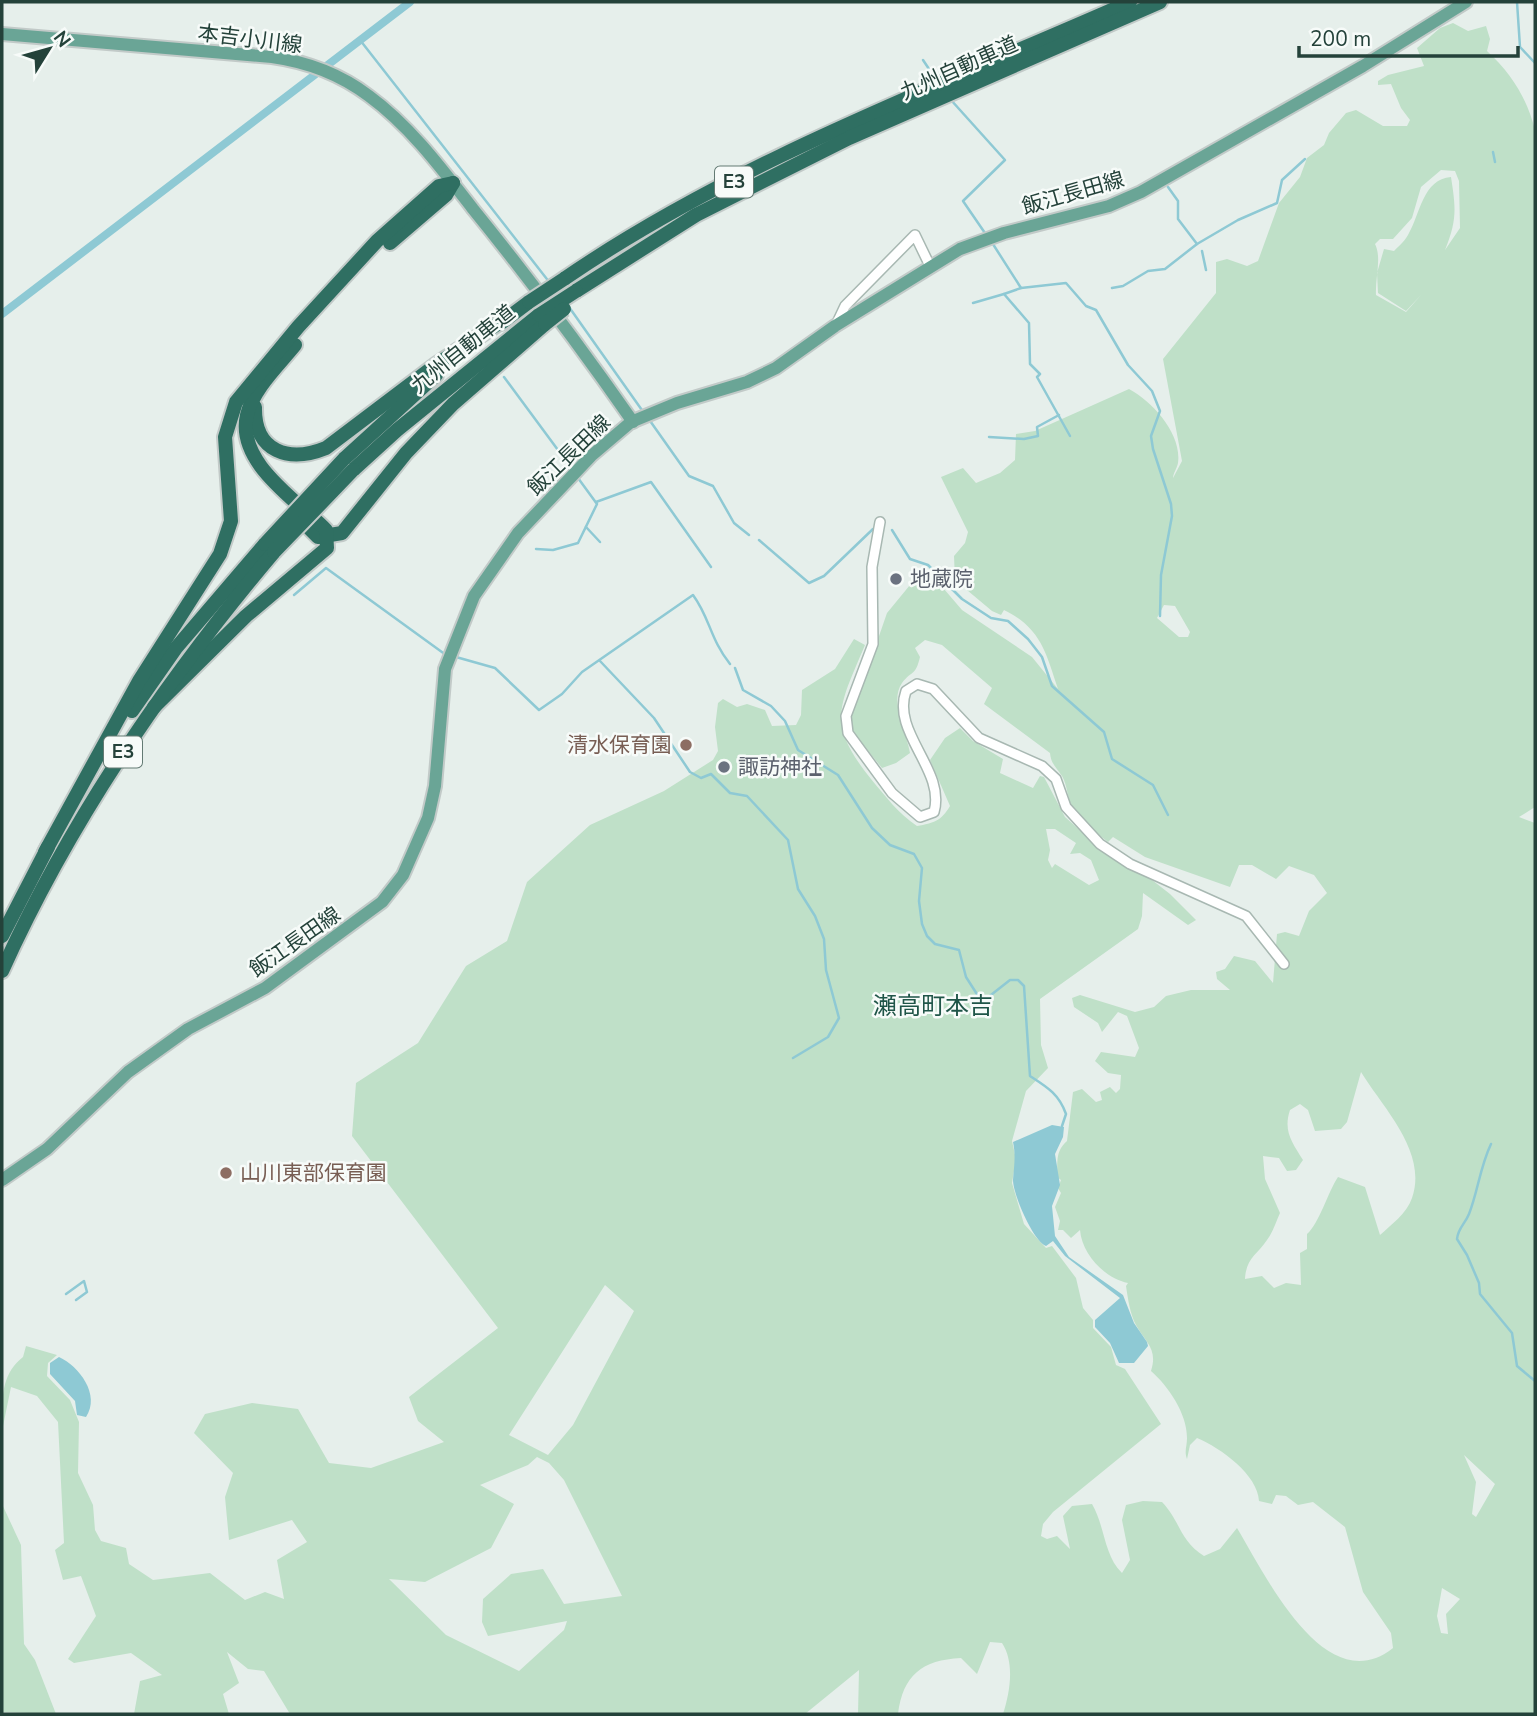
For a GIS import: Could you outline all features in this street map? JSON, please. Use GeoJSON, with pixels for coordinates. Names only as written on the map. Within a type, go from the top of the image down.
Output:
{"type":"FeatureCollection","features":[{"type":"Feature","properties":{"kind":"highway","name":"九州自動車道"},"geometry":{"type":"LineString","coordinates":[[952,88],[1130,2]]}},
{"type":"Feature","properties":{"kind":"highway","name":"九州自動車道"},"geometry":{"type":"LineString","coordinates":[[2,936],[45,852],[98,763],[176,648],[430,380],[508,317],[564,279],[690,204],[844,127],[912,104],[1160,2]]}},
{"type":"Feature","properties":{"kind":"highway","name":"九州自動車道"},"geometry":{"type":"LineString","coordinates":[[349,465],[644,247],[696,215],[912,104]]}},
{"type":"Feature","properties":{"kind":"highway"},"geometry":{"type":"LineString","coordinates":[[154,707],[246,616],[327,548],[326,530],[267,473],[252,453],[246,436],[247,414],[262,385],[341,290],[381,250],[446,195],[453,183]]}},
{"type":"Feature","properties":{"kind":"highway"},"geometry":{"type":"LineString","coordinates":[[45,852],[133,691],[220,554],[231,521],[225,437],[236,402],[336,284],[377,241],[439,186],[453,183]]}},
{"type":"Feature","properties":{"kind":"highway"},"geometry":{"type":"LineString","coordinates":[[262,385],[255,407],[255,423],[265,440],[279,453],[293,457],[309,455],[326,448],[436,364],[508,317]]}},
{"type":"Feature","properties":{"kind":"highway"},"geometry":{"type":"LineString","coordinates":[[246,388],[240,403],[238,423],[242,451],[260,478],[318,537],[326,537],[342,533],[406,453],[453,404],[542,320]]}},
{"type":"Feature","properties":{"kind":"highway","name":"九州自動車道"},"geometry":{"type":"LineString","coordinates":[[2,971],[57,859],[186,659],[270,548]]}},
{"type":"Feature","properties":{"kind":"main road","name":"飯江長田線"},"geometry":{"type":"LineString","coordinates":[[2,1180],[47,1149],[97,1098],[136,1067],[218,1010],[265,988],[382,902],[403,875],[428,818],[435,786],[445,668],[474,596],[519,533],[572,474],[633,422],[677,403],[747,382],[776,368],[835,326],[960,249],[1004,233],[1109,206],[1141,192],[1363,66],[1466,2]]}},
{"type":"Feature","properties":{"kind":"main road","name":"本吉小川線"},"geometry":{"type":"LineString","coordinates":[[2,34],[272,57],[310,65],[336,75],[371,97],[398,120],[453,183],[633,422]]}},
{"type":"Feature","properties":{"kind":"street"},"geometry":{"type":"LineString","coordinates":[[835,326],[845,306],[915,235],[930,266]]}},
{"type":"Feature","properties":{"kind":"street"},"geometry":{"type":"LineString","coordinates":[[880,522],[872,567],[873,643],[846,716],[848,733],[863,758],[892,793],[920,817],[934,812],[936,790],[904,713],[906,691],[916,684],[922,685],[940,695],[979,738],[1042,766],[1056,779],[1066,807],[1080,826],[1100,844],[1130,864],[1239,912],[1284,964]]}},
{"type":"Feature","properties":{"kind":"green space"},"geometry":{"type":"Polygon","coordinates":[[[1453,23],[1468,31],[1486,26],[1490,39],[1487,51],[1504,68],[1517,87],[1528,107],[1535,130],[1535,807],[1519,817],[1535,823],[1535,1714],[1003,1714],[1009,1687],[1009,1659],[1002,1643],[990,1642],[977,1674],[961,1658],[935,1662],[917,1672],[904,1689],[898,1714],[858,1714],[859,1670],[805,1714],[290,1714],[264,1671],[248,1669],[227,1652],[239,1683],[223,1694],[229,1714],[134,1714],[140,1681],[162,1675],[131,1653],[74,1663],[68,1659],[96,1616],[81,1576],[63,1580],[55,1550],[64,1543],[58,1422],[37,1396],[11,1387],[2,1431],[6,1380],[15,1364],[23,1357],[26,1346],[57,1355],[48,1363],[47,1376],[70,1400],[79,1422],[78,1473],[93,1505],[95,1530],[101,1541],[126,1548],[129,1564],[153,1580],[210,1573],[245,1600],[265,1592],[284,1599],[277,1560],[307,1542],[292,1520],[229,1540],[225,1497],[233,1473],[194,1433],[205,1414],[252,1403],[298,1409],[329,1463],[371,1468],[444,1442],[418,1421],[409,1397],[498,1328],[352,1136],[356,1083],[418,1043],[466,966],[507,941],[527,882],[590,825],[664,791],[713,760],[718,751],[715,727],[718,703],[723,699],[737,707],[747,704],[765,710],[772,726],[796,725],[801,715],[802,690],[835,669],[854,639],[865,645],[844,700],[842,728],[857,760],[887,798],[910,821],[917,826],[933,822],[950,806],[930,760],[945,738],[960,728],[973,741],[1003,759],[1000,773],[1033,788],[1040,776],[1044,777],[1065,817],[1108,855],[1143,873],[1170,894],[1196,920],[1188,925],[1143,893],[1142,916],[1138,929],[1040,999],[1041,1045],[1048,1068],[1026,1091],[1012,1141],[1016,1159],[1012,1183],[1024,1224],[1046,1248],[1052,1246],[1076,1278],[1083,1308],[1093,1320],[1093,1328],[1111,1347],[1116,1365],[1125,1369],[1161,1424],[1053,1512],[1043,1524],[1041,1536],[1047,1539],[1057,1536],[1070,1549],[1063,1516],[1072,1506],[1092,1504],[1108,1549],[1122,1573],[1130,1560],[1122,1520],[1126,1505],[1143,1501],[1162,1502],[1190,1544],[1204,1556],[1220,1549],[1237,1528],[1281,1600],[1321,1646],[1344,1658],[1368,1660],[1393,1648],[1391,1633],[1363,1592],[1345,1527],[1313,1502],[1298,1505],[1286,1496],[1276,1495],[1272,1504],[1259,1501],[1257,1491],[1245,1472],[1227,1455],[1197,1438],[1190,1445],[1187,1459],[1184,1419],[1170,1392],[1151,1371],[1152,1352],[1132,1316],[1126,1286],[1128,1283],[1111,1276],[1096,1264],[1085,1248],[1080,1230],[1071,1238],[1063,1230],[1058,1230],[1060,1221],[1055,1207],[1061,1193],[1058,1188],[1061,1180],[1057,1177],[1058,1157],[1067,1141],[1073,1092],[1082,1089],[1096,1102],[1102,1100],[1100,1092],[1110,1087],[1116,1093],[1120,1089],[1121,1075],[1108,1073],[1095,1061],[1101,1052],[1135,1057],[1139,1048],[1127,1016],[1118,1012],[1102,1032],[1098,1023],[1074,1007],[1072,998],[1080,995],[1135,1012],[1154,1007],[1166,996],[1191,990],[1230,990],[1217,979],[1216,972],[1225,969],[1234,956],[1255,961],[1273,983],[1277,934],[1285,932],[1299,936],[1309,911],[1327,893],[1314,875],[1289,866],[1276,879],[1252,865],[1239,865],[1230,887],[1145,857],[1113,837],[1108,842],[1086,825],[1073,808],[1064,779],[1050,753],[984,704],[992,688],[942,645],[925,640],[915,648],[920,657],[917,668],[898,690],[898,708],[910,753],[896,763],[882,768],[851,730],[852,714],[887,613],[910,585],[927,574],[932,575],[962,610],[1032,657],[1058,689],[1050,664],[1034,633],[1004,610],[1001,615],[992,611],[955,580],[954,556],[965,543],[968,532],[941,477],[963,468],[976,483],[1000,473],[1015,460],[1016,434],[1035,431],[1129,389],[1156,410],[1171,430],[1178,452],[1173,478],[1182,461],[1163,359],[1216,293],[1216,262],[1227,259],[1247,266],[1258,261],[1279,203],[1300,177],[1307,158],[1324,145],[1329,133],[1346,113],[1356,110],[1383,126],[1407,126],[1410,120],[1401,108],[1391,84],[1378,85],[1378,81],[1388,75],[1424,66],[1417,48],[1440,28],[1453,23]],[[1441,170],[1421,187],[1412,218],[1393,239],[1380,239],[1375,244],[1378,255],[1377,271],[1384,249],[1394,251],[1406,238],[1428,191],[1442,179],[1451,177],[1454,214],[1445,250],[1460,228],[1459,181],[1455,171],[1441,170]],[[1377,275],[1376,295],[1406,312],[1421,295],[1406,311],[1378,293],[1377,275]],[[1164,605],[1157,618],[1179,637],[1188,637],[1190,632],[1175,606],[1164,605]],[[1046,829],[1050,850],[1048,860],[1052,868],[1055,864],[1089,885],[1099,880],[1091,860],[1080,853],[1070,854],[1076,843],[1055,829],[1046,829]],[[1361,1072],[1347,1122],[1341,1129],[1315,1131],[1308,1110],[1300,1104],[1290,1110],[1288,1130],[1303,1160],[1296,1170],[1287,1171],[1279,1158],[1263,1156],[1265,1179],[1280,1213],[1269,1237],[1250,1261],[1245,1279],[1262,1276],[1274,1288],[1286,1283],[1301,1285],[1300,1253],[1307,1249],[1307,1234],[1316,1223],[1338,1177],[1365,1187],[1380,1235],[1406,1209],[1412,1198],[1415,1181],[1409,1147],[1361,1072]],[[605,1285],[509,1435],[548,1455],[573,1425],[634,1311],[605,1285]],[[1464,1455],[1476,1482],[1472,1514],[1476,1517],[1495,1484],[1464,1455]],[[537,1457],[528,1465],[480,1485],[514,1504],[491,1548],[425,1582],[389,1579],[446,1635],[519,1671],[564,1630],[567,1621],[488,1636],[482,1622],[483,1599],[511,1574],[543,1569],[564,1604],[622,1596],[564,1480],[549,1463],[537,1457]],[[1442,1588],[1437,1616],[1441,1633],[1448,1634],[1446,1614],[1460,1599],[1442,1588]]]}},
{"type":"Feature","properties":{"kind":"green space"},"geometry":{"type":"Polygon","coordinates":[[[2,1504],[21,1545],[24,1644],[35,1660],[56,1714],[2,1712],[2,1504]]]}},
{"type":"Feature","properties":{"kind":"water"},"geometry":{"type":"Polygon","coordinates":[[[1052,1125],[1064,1127],[1063,1137],[1055,1154],[1060,1185],[1052,1206],[1055,1236],[1069,1257],[1123,1295],[1134,1323],[1148,1346],[1134,1363],[1119,1363],[1110,1343],[1095,1327],[1095,1320],[1120,1298],[1065,1256],[1053,1241],[1046,1246],[1041,1242],[1030,1227],[1016,1196],[1013,1180],[1013,1142],[1052,1125]]]}},
{"type":"Feature","properties":{"kind":"water"},"geometry":{"type":"Polygon","coordinates":[[[59,1357],[74,1367],[86,1382],[91,1400],[86,1417],[77,1415],[75,1401],[50,1374],[50,1363],[59,1357]]]}},
{"type":"Feature","properties":{"kind":"waterway"},"geometry":{"type":"LineString","coordinates":[[2,314],[410,2]]}},
{"type":"Feature","properties":{"kind":"waterway"},"geometry":{"type":"LineString","coordinates":[[1517,2],[1520,47],[1535,63]]}},
{"type":"Feature","properties":{"kind":"waterway"},"geometry":{"type":"LineString","coordinates":[[360,40],[550,283]]}},
{"type":"Feature","properties":{"kind":"waterway"},"geometry":{"type":"LineString","coordinates":[[923,60],[937,81]]}},
{"type":"Feature","properties":{"kind":"waterway"},"geometry":{"type":"LineString","coordinates":[[951,100],[1005,160],[963,201],[987,236]]}},
{"type":"Feature","properties":{"kind":"waterway"},"geometry":{"type":"LineString","coordinates":[[1493,152],[1495,162]]}},
{"type":"Feature","properties":{"kind":"waterway"},"geometry":{"type":"LineString","coordinates":[[1168,187],[1178,201],[1178,219],[1197,244],[1238,220],[1277,203],[1282,180],[1305,159]]}},
{"type":"Feature","properties":{"kind":"waterway"},"geometry":{"type":"LineString","coordinates":[[991,241],[1021,288],[1066,283],[1086,306],[1096,310],[1128,365],[1152,391],[1160,411],[1151,436],[1153,449],[1171,504],[1172,516],[1161,575],[1160,616]]}},
{"type":"Feature","properties":{"kind":"waterway"},"geometry":{"type":"LineString","coordinates":[[1112,288],[1123,286],[1148,271],[1165,269],[1197,244]]}},
{"type":"Feature","properties":{"kind":"waterway"},"geometry":{"type":"LineString","coordinates":[[1202,251],[1206,270]]}},
{"type":"Feature","properties":{"kind":"waterway"},"geometry":{"type":"LineString","coordinates":[[1021,288],[1004,294],[1029,323],[1030,364],[1040,374],[1037,377],[1070,436]]}},
{"type":"Feature","properties":{"kind":"waterway"},"geometry":{"type":"LineString","coordinates":[[973,303],[1004,294]]}},
{"type":"Feature","properties":{"kind":"waterway"},"geometry":{"type":"LineString","coordinates":[[569,307],[644,413]]}},
{"type":"Feature","properties":{"kind":"waterway"},"geometry":{"type":"LineString","coordinates":[[504,377],[572,469]]}},
{"type":"Feature","properties":{"kind":"waterway"},"geometry":{"type":"LineString","coordinates":[[989,437],[1024,439],[1038,436],[1037,427],[1059,415]]}},
{"type":"Feature","properties":{"kind":"waterway"},"geometry":{"type":"LineString","coordinates":[[648,418],[689,476],[713,486],[734,523],[749,535]]}},
{"type":"Feature","properties":{"kind":"waterway"},"geometry":{"type":"LineString","coordinates":[[536,549],[553,550],[578,543],[597,504],[578,478]]}},
{"type":"Feature","properties":{"kind":"waterway"},"geometry":{"type":"LineString","coordinates":[[596,502],[651,482],[711,567]]}},
{"type":"Feature","properties":{"kind":"waterway"},"geometry":{"type":"LineString","coordinates":[[586,527],[600,542]]}},
{"type":"Feature","properties":{"kind":"waterway"},"geometry":{"type":"LineString","coordinates":[[759,540],[809,583],[824,576],[873,529]]}},
{"type":"Feature","properties":{"kind":"waterway"},"geometry":{"type":"LineString","coordinates":[[892,530],[910,559],[928,565],[962,599],[991,618],[1008,621],[1028,639],[1042,657],[1052,686],[1104,732],[1112,759],[1153,785],[1168,815]]}},
{"type":"Feature","properties":{"kind":"waterway"},"geometry":{"type":"LineString","coordinates":[[294,595],[326,568],[446,655]]}},
{"type":"Feature","properties":{"kind":"waterway"},"geometry":{"type":"LineString","coordinates":[[456,657],[495,668],[539,710],[562,694],[582,672],[693,595],[730,664]]}},
{"type":"Feature","properties":{"kind":"waterway"},"geometry":{"type":"LineString","coordinates":[[600,661],[654,718],[690,772],[701,778],[711,774],[730,793],[747,796],[788,840],[798,889],[815,916],[824,939],[826,970],[839,1018],[828,1037],[793,1058]]}},
{"type":"Feature","properties":{"kind":"waterway"},"geometry":{"type":"LineString","coordinates":[[735,668],[743,690],[771,706],[785,721],[798,750],[838,775],[872,828],[890,845],[914,854],[922,868],[919,901],[922,924],[927,936],[935,944],[959,950],[966,977],[982,1002],[1010,980],[1018,980],[1024,986],[1030,1076],[1060,1101],[1066,1114],[1062,1126]]}},
{"type":"Feature","properties":{"kind":"waterway"},"geometry":{"type":"LineString","coordinates":[[1491,1144],[1469,1214],[1457,1239],[1479,1283],[1480,1294],[1512,1333],[1517,1366],[1535,1381]]}},
{"type":"Feature","properties":{"kind":"waterway"},"geometry":{"type":"LineString","coordinates":[[66,1294],[84,1281],[87,1292],[76,1300]]}},
{"type":"Feature","properties":{"kind":"place","name":"地蔵院"},"geometry":{"type":"Point","coordinates":[896,579]}},
{"type":"Feature","properties":{"kind":"place","name":"清水保育園"},"geometry":{"type":"Point","coordinates":[686,745]}},
{"type":"Feature","properties":{"kind":"place","name":"諏訪神社"},"geometry":{"type":"Point","coordinates":[724,767]}},
{"type":"Feature","properties":{"kind":"place","name":"山川東部保育園"},"geometry":{"type":"Point","coordinates":[226,1173]}},
{"type":"Feature","properties":{"kind":"district","name":"瀬高町本吉"},"geometry":{"type":"Point","coordinates":[933,1006]}}]}
